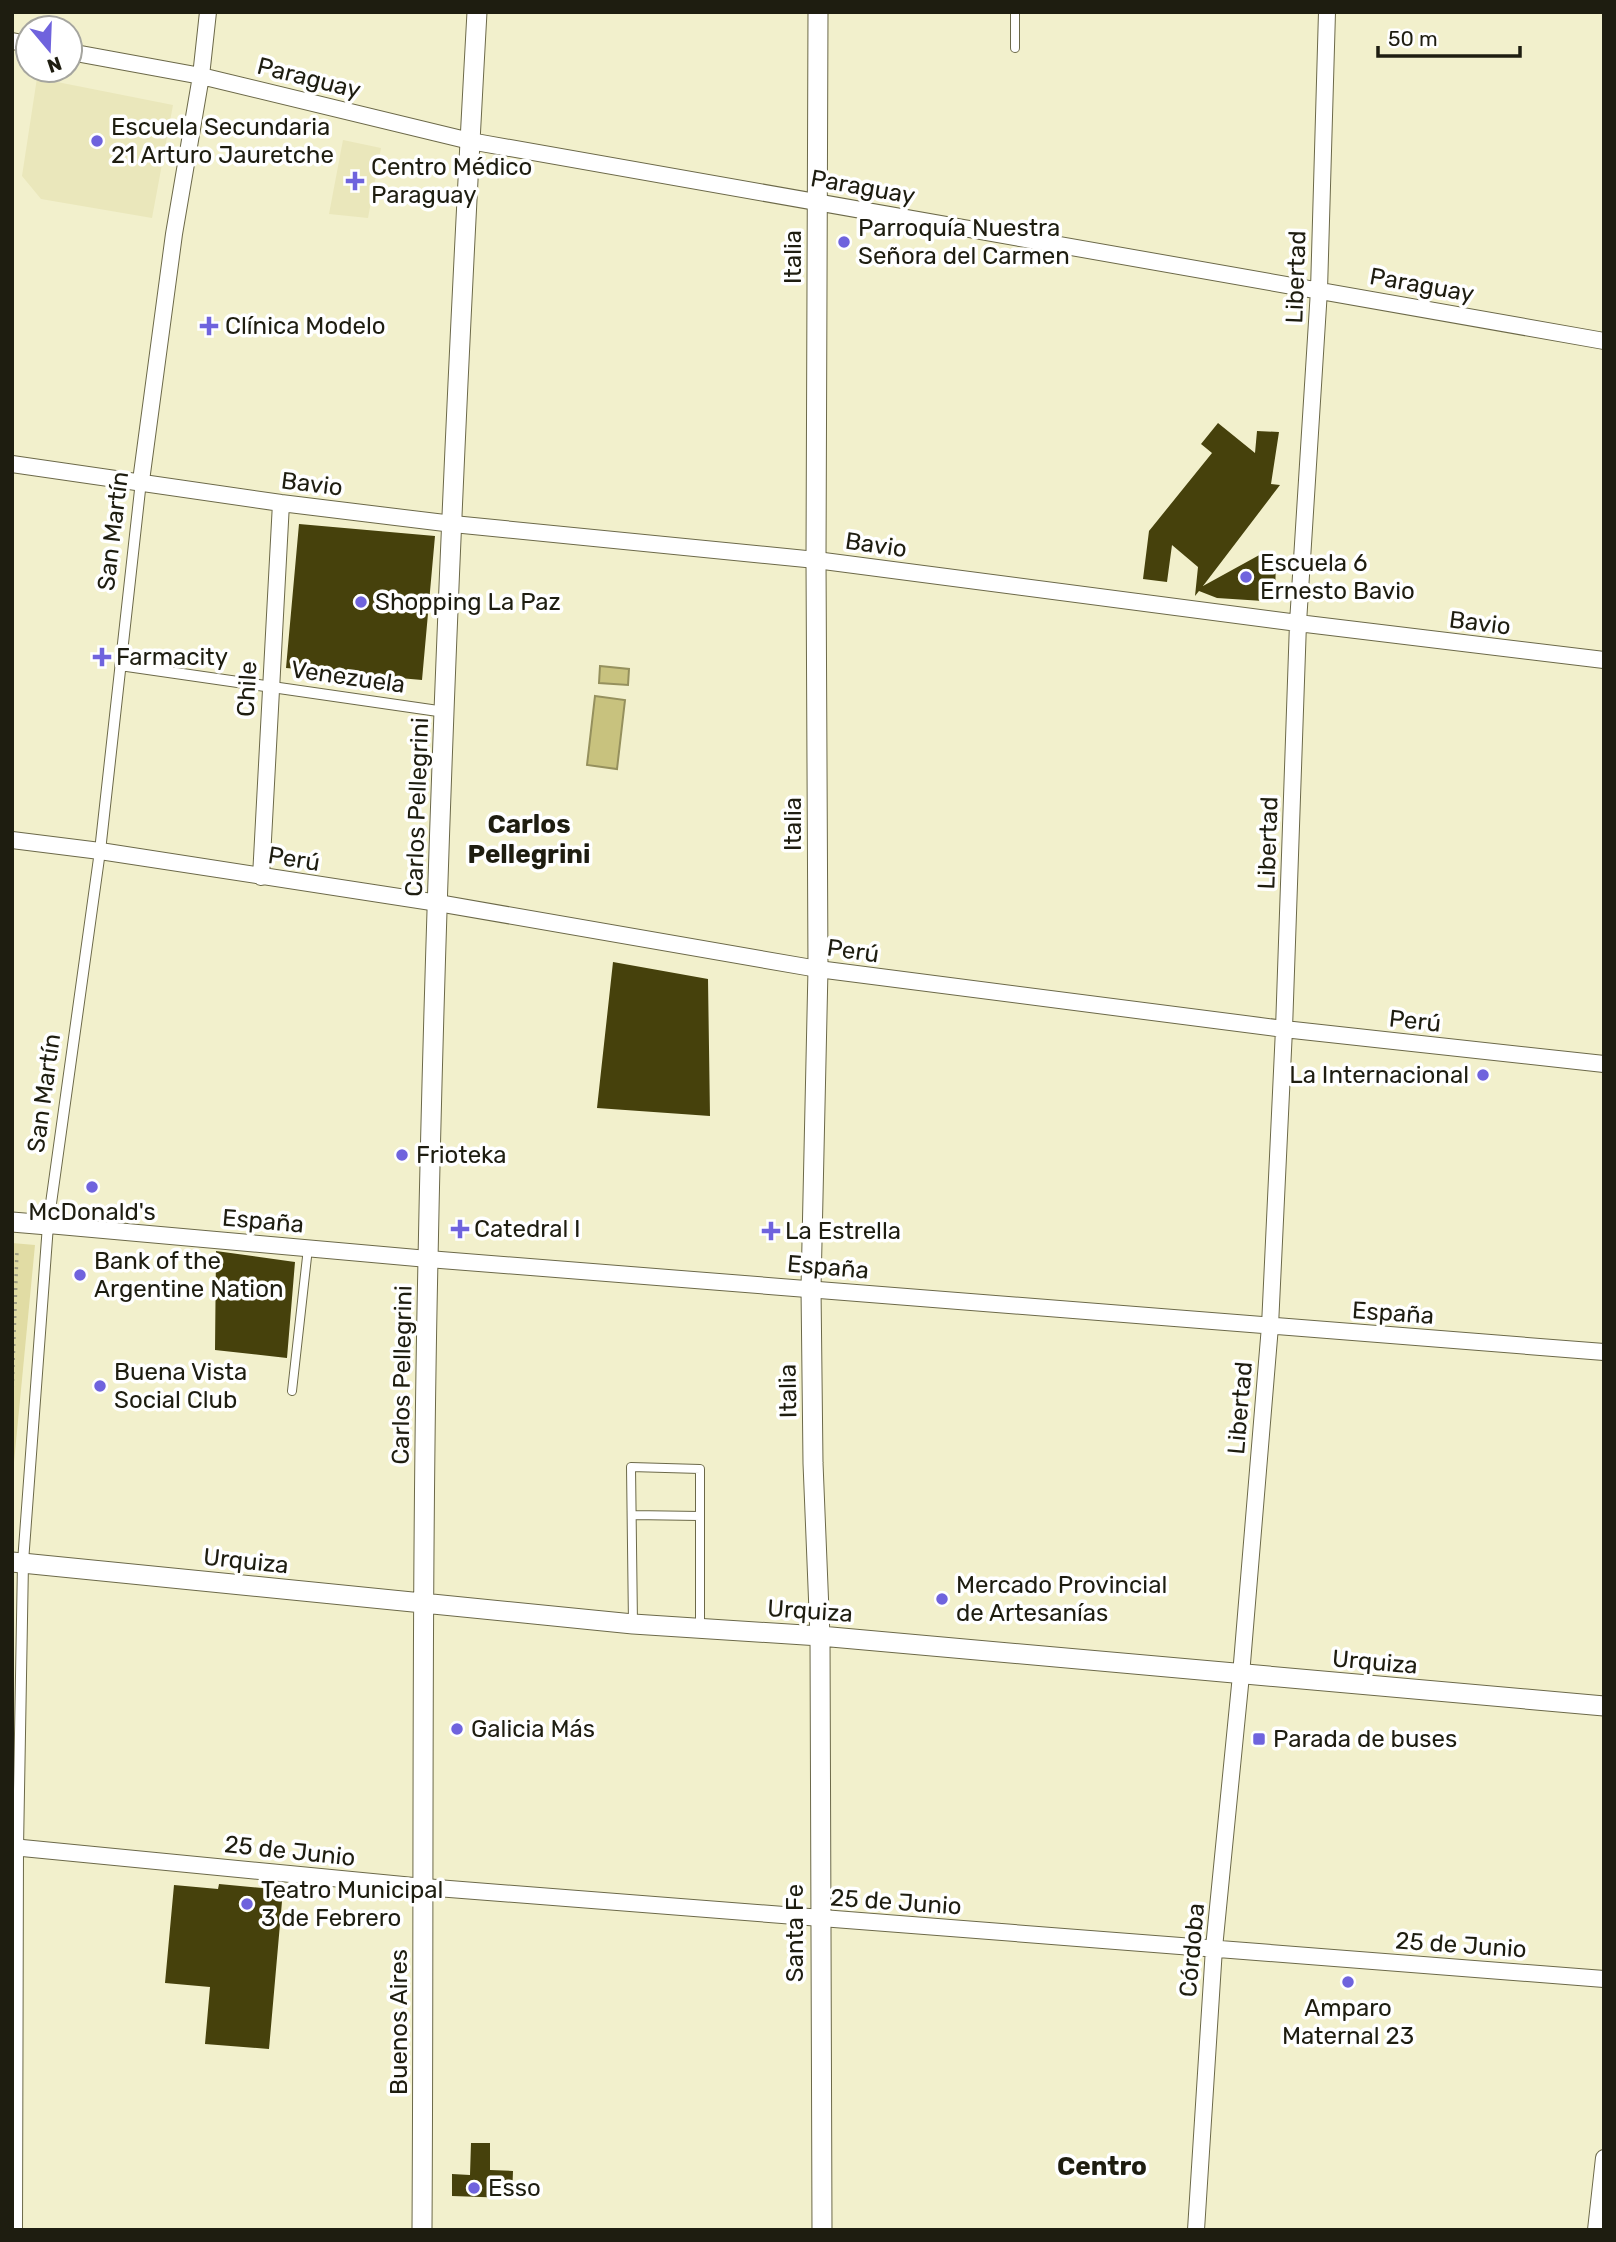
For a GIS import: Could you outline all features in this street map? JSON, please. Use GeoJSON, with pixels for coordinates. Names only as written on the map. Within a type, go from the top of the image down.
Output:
{"type":"FeatureCollection","features":[{"type":"Feature","properties":{"kind":"street","name":"San Martín"},"geometry":{"type":"LineString","coordinates":[[17,2230],[15,1848],[18,1562],[48,1224],[100,851],[141,481],[174,234],[201,76],[208,12]]}},
{"type":"Feature","properties":{"kind":"street","name":"Carlos Pellegrini"},"geometry":{"type":"LineString","coordinates":[[423,1604],[428,1259],[438,903],[477,12]]}},
{"type":"Feature","properties":{"kind":"street","name":"Italia"},"geometry":{"type":"LineString","coordinates":[[818,12],[818,970],[811,1288],[813,1463],[820,1636]]}},
{"type":"Feature","properties":{"kind":"street","name":"Libertad"},"geometry":{"type":"LineString","coordinates":[[1241,1675],[1270,1326],[1284,1029],[1298,624],[1319,290],[1327,12]]}},
{"type":"Feature","properties":{"kind":"street","name":"Paraguay"},"geometry":{"type":"LineString","coordinates":[[84,55],[201,76],[470,141],[1604,341]]}},
{"type":"Feature","properties":{"kind":"street","name":"Bavio"},"geometry":{"type":"LineString","coordinates":[[12,464],[281,503],[453,524],[816,560],[1298,624],[1604,660]]}},
{"type":"Feature","properties":{"kind":"street","name":"Chile"},"geometry":{"type":"LineString","coordinates":[[261,877],[281,503]]}},
{"type":"Feature","properties":{"kind":"street","name":"Venezuela"},"geometry":{"type":"LineString","coordinates":[[120,665],[445,712]]}},
{"type":"Feature","properties":{"kind":"street","name":"Perú"},"geometry":{"type":"LineString","coordinates":[[12,840],[438,903],[818,970],[1284,1029],[1604,1064]]}},
{"type":"Feature","properties":{"kind":"street"},"geometry":{"type":"LineString","coordinates":[[12,1222],[48,1224]]}},
{"type":"Feature","properties":{"kind":"street","name":"España"},"geometry":{"type":"LineString","coordinates":[[48,1224],[428,1259],[1604,1352]]}},
{"type":"Feature","properties":{"kind":"street","name":"Urquiza"},"geometry":{"type":"LineString","coordinates":[[18,1562],[633,1624],[820,1636],[1604,1706]]}},
{"type":"Feature","properties":{"kind":"street","name":"Buenos Aires"},"geometry":{"type":"LineString","coordinates":[[422,2230],[425,1887],[423,1604]]}},
{"type":"Feature","properties":{"kind":"street","name":"Santa Fe"},"geometry":{"type":"LineString","coordinates":[[820,1636],[822,2230]]}},
{"type":"Feature","properties":{"kind":"street","name":"Córdoba"},"geometry":{"type":"LineString","coordinates":[[1196,2230],[1214,1948],[1241,1675]]}},
{"type":"Feature","properties":{"kind":"street","name":"25 de Junio"},"geometry":{"type":"LineString","coordinates":[[15,1848],[425,1887],[819,1920],[1604,1979]]}},
{"type":"Feature","properties":{"kind":"street"},"geometry":{"type":"LineString","coordinates":[[1596,2230],[1604,2158]]}},
{"type":"Feature","properties":{"kind":"lane"},"geometry":{"type":"LineString","coordinates":[[1015,12],[1015,48]]}},
{"type":"Feature","properties":{"kind":"lane"},"geometry":{"type":"LineString","coordinates":[[292,1391],[308,1248]]}},
{"type":"Feature","properties":{"kind":"lane"},"geometry":{"type":"LineString","coordinates":[[633,1624],[631,1467],[700,1469],[700,1629]]}},
{"type":"Feature","properties":{"kind":"lane"},"geometry":{"type":"LineString","coordinates":[[632,1515],[700,1516]]}},
{"type":"Feature","properties":{"kind":"path"},"geometry":{"type":"LineString","coordinates":[[12,1255],[15,1250]]}},
{"type":"Feature","properties":{"kind":"path"},"geometry":{"type":"LineString","coordinates":[[12,1395],[15,1250]]}},
{"type":"Feature","properties":{"kind":"shaded area","name":"Escuela Secundaria 21 Arturo Jauretche"},"geometry":{"type":"Polygon","coordinates":[[[36,84],[67,84],[173,105],[152,218],[41,199],[22,176],[36,84]]]}},
{"type":"Feature","properties":{"kind":"shaded area","name":"Centro Médico Paraguay"},"geometry":{"type":"Polygon","coordinates":[[[343,140],[381,148],[368,218],[329,214],[343,140]]]}},
{"type":"Feature","properties":{"kind":"shaded area"},"geometry":{"type":"Polygon","coordinates":[[[600,666],[629,669],[628,685],[599,683],[600,666]]]}},
{"type":"Feature","properties":{"kind":"shaded area"},"geometry":{"type":"Polygon","coordinates":[[[595,696],[625,700],[617,769],[587,765],[595,696]]]}},
{"type":"Feature","properties":{"kind":"shaded area"},"geometry":{"type":"Polygon","coordinates":[[[12,1243],[35,1245],[12,1483],[12,1243]]]}},
{"type":"Feature","properties":{"kind":"building"},"geometry":{"type":"Polygon","coordinates":[[[1218,423],[1255,453],[1257,431],[1279,432],[1271,484],[1280,485],[1203,586],[1263,553],[1276,561],[1275,593],[1263,601],[1217,598],[1199,591],[1195,596],[1198,567],[1172,545],[1167,582],[1143,579],[1149,531],[1212,453],[1201,444],[1218,423]]]}},
{"type":"Feature","properties":{"kind":"building","name":"Shopping La Paz"},"geometry":{"type":"Polygon","coordinates":[[[299,524],[435,536],[422,680],[286,668],[299,524]]]}},
{"type":"Feature","properties":{"kind":"building"},"geometry":{"type":"Polygon","coordinates":[[[613,962],[708,979],[710,1116],[597,1108],[613,962]]]}},
{"type":"Feature","properties":{"kind":"building"},"geometry":{"type":"Polygon","coordinates":[[[216,1251],[295,1262],[287,1358],[215,1350],[216,1251]]]}},
{"type":"Feature","properties":{"kind":"building"},"geometry":{"type":"Polygon","coordinates":[[[219,1884],[283,1890],[269,2049],[205,2044],[210,1987],[165,1983],[174,1885],[218,1889],[219,1884]]]}},
{"type":"Feature","properties":{"kind":"building"},"geometry":{"type":"Polygon","coordinates":[[[471,2143],[490,2143],[490,2170],[513,2171],[512,2198],[452,2196],[452,2174],[470,2175],[471,2143]]]}},
{"type":"Feature","properties":{"kind":"place","name":"Escuela Secundaria 21 Arturo Jauretche"},"geometry":{"type":"Point","coordinates":[97,141]}},
{"type":"Feature","properties":{"kind":"place","name":"Centro Médico Paraguay"},"geometry":{"type":"Point","coordinates":[355,181]}},
{"type":"Feature","properties":{"kind":"place","name":"Parroquía Nuestra Señora del Carmen"},"geometry":{"type":"Point","coordinates":[844,242]}},
{"type":"Feature","properties":{"kind":"place","name":"Clínica Modelo"},"geometry":{"type":"Point","coordinates":[209,326]}},
{"type":"Feature","properties":{"kind":"place","name":"Escuela 6 Ernesto Bavio"},"geometry":{"type":"Point","coordinates":[1246,577]}},
{"type":"Feature","properties":{"kind":"place","name":"Shopping La Paz"},"geometry":{"type":"Point","coordinates":[361,602]}},
{"type":"Feature","properties":{"kind":"place","name":"Farmacity"},"geometry":{"type":"Point","coordinates":[102,657]}},
{"type":"Feature","properties":{"kind":"place","name":"La Internacional"},"geometry":{"type":"Point","coordinates":[1483,1075]}},
{"type":"Feature","properties":{"kind":"place","name":"Frioteka"},"geometry":{"type":"Point","coordinates":[402,1155]}},
{"type":"Feature","properties":{"kind":"place","name":"McDonald's"},"geometry":{"type":"Point","coordinates":[92,1187]}},
{"type":"Feature","properties":{"kind":"place","name":"Catedral I"},"geometry":{"type":"Point","coordinates":[460,1229]}},
{"type":"Feature","properties":{"kind":"place","name":"La Estrella"},"geometry":{"type":"Point","coordinates":[771,1231]}},
{"type":"Feature","properties":{"kind":"place","name":"Bank of the Argentine Nation"},"geometry":{"type":"Point","coordinates":[80,1275]}},
{"type":"Feature","properties":{"kind":"place","name":"Buena Vista Social Club"},"geometry":{"type":"Point","coordinates":[100,1386]}},
{"type":"Feature","properties":{"kind":"place","name":"Mercado Provincial de Artesanías"},"geometry":{"type":"Point","coordinates":[942,1599]}},
{"type":"Feature","properties":{"kind":"place","name":"Galicia Más"},"geometry":{"type":"Point","coordinates":[457,1729]}},
{"type":"Feature","properties":{"kind":"place","name":"Parada de buses"},"geometry":{"type":"Point","coordinates":[1259,1739]}},
{"type":"Feature","properties":{"kind":"place","name":"Teatro Municipal 3 de Febrero"},"geometry":{"type":"Point","coordinates":[247,1904]}},
{"type":"Feature","properties":{"kind":"place","name":"Amparo Maternal 23"},"geometry":{"type":"Point","coordinates":[1348,1982]}},
{"type":"Feature","properties":{"kind":"place","name":"Esso"},"geometry":{"type":"Point","coordinates":[474,2188]}},
{"type":"Feature","properties":{"kind":"district","name":"Carlos Pellegrini"},"geometry":{"type":"Point","coordinates":[529,839]}},
{"type":"Feature","properties":{"kind":"district","name":"Centro"},"geometry":{"type":"Point","coordinates":[1102,2166]}}]}
